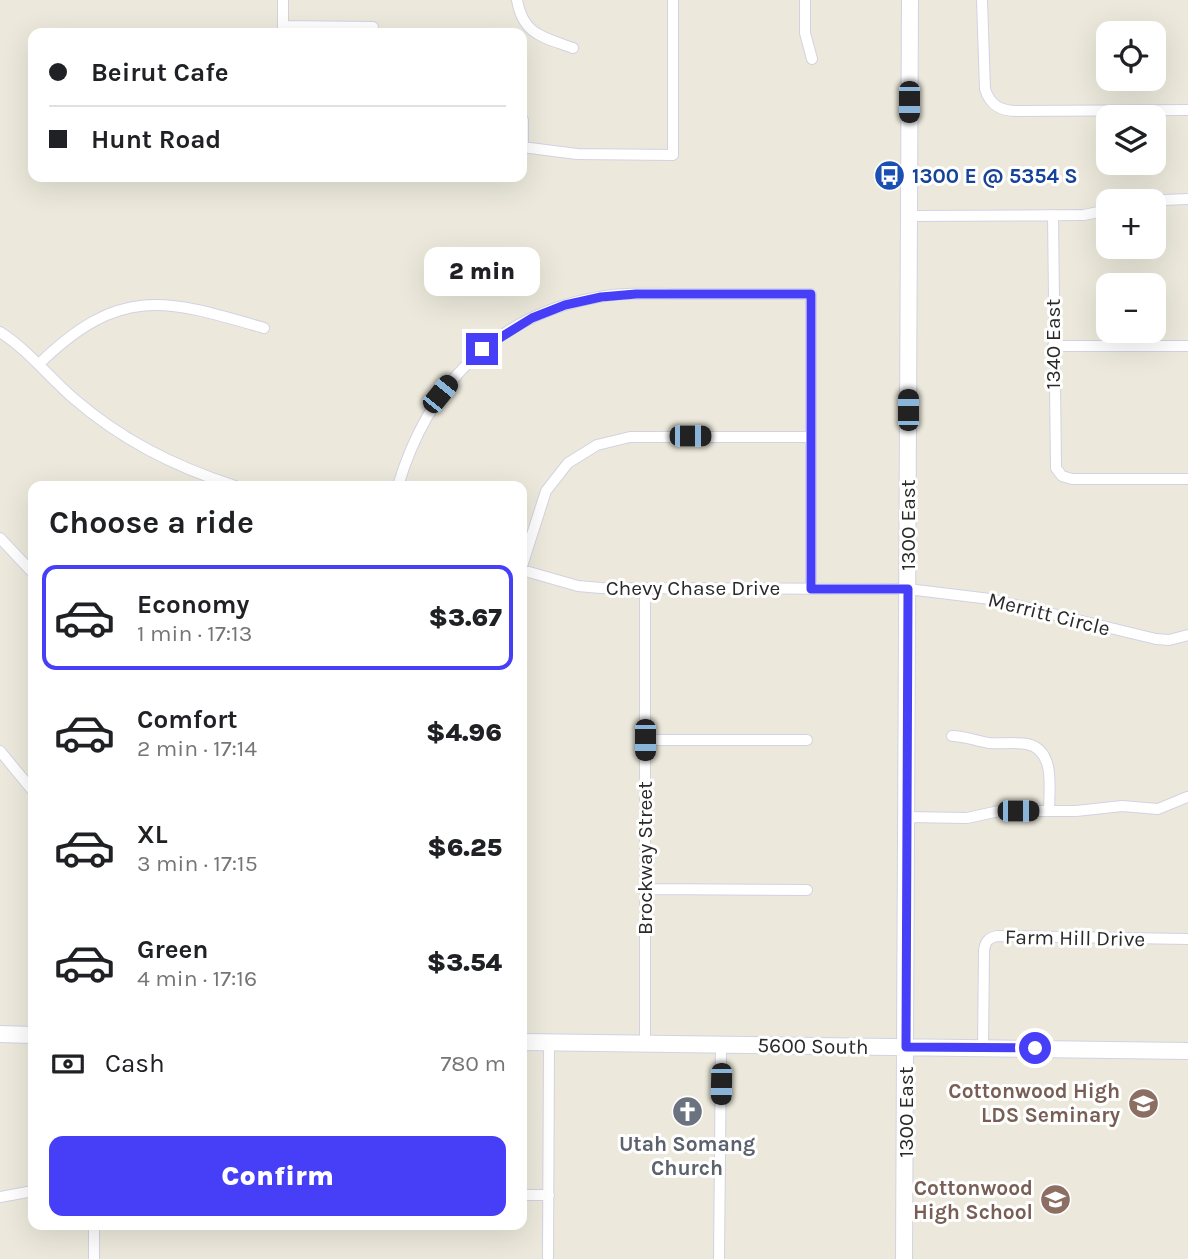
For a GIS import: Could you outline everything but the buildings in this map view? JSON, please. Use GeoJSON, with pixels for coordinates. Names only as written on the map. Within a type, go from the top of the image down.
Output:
{"type":"FeatureCollection","features":[{"type":"Feature","properties":{"kind":"main road","name":"1300 East"},"geometry":{"type":"LineString","coordinates":[[904,1259],[909,0]]}},
{"type":"Feature","properties":{"kind":"main road"},"geometry":{"type":"LineString","coordinates":[[0,1034],[28,1035]]}},
{"type":"Feature","properties":{"kind":"main road","name":"5600 South"},"geometry":{"type":"LineString","coordinates":[[527,1042],[1188,1051]]}},
{"type":"Feature","properties":{"kind":"street"},"geometry":{"type":"LineString","coordinates":[[283,0],[283,28]]}},
{"type":"Feature","properties":{"kind":"street"},"geometry":{"type":"LineString","coordinates":[[517,0],[520,14],[530,30],[573,48]]}},
{"type":"Feature","properties":{"kind":"street"},"geometry":{"type":"LineString","coordinates":[[527,148],[577,154],[673,155],[673,0]]}},
{"type":"Feature","properties":{"kind":"street"},"geometry":{"type":"LineString","coordinates":[[805,0],[805,33],[812,59]]}},
{"type":"Feature","properties":{"kind":"street"},"geometry":{"type":"LineString","coordinates":[[982,0],[985,89],[991,102],[1001,109],[1188,110]]}},
{"type":"Feature","properties":{"kind":"street"},"geometry":{"type":"LineString","coordinates":[[343,28],[373,27]]}},
{"type":"Feature","properties":{"kind":"street"},"geometry":{"type":"LineString","coordinates":[[1166,200],[1188,199]]}},
{"type":"Feature","properties":{"kind":"street"},"geometry":{"type":"LineString","coordinates":[[909,216],[1096,213]]}},
{"type":"Feature","properties":{"kind":"street","name":"1340 East"},"geometry":{"type":"LineString","coordinates":[[1053,215],[1054,458],[1058,472],[1072,479],[1188,479]]}},
{"type":"Feature","properties":{"kind":"street"},"geometry":{"type":"LineString","coordinates":[[400,481],[412,443],[440,394],[482,349],[532,318],[565,305],[618,295],[811,294],[811,589]]}},
{"type":"Feature","properties":{"kind":"street"},"geometry":{"type":"LineString","coordinates":[[39,364],[79,329],[106,315],[135,307],[180,305],[264,328]]}},
{"type":"Feature","properties":{"kind":"street"},"geometry":{"type":"LineString","coordinates":[[0,332],[27,352],[87,410],[127,439],[171,463],[221,481]]}},
{"type":"Feature","properties":{"kind":"street"},"geometry":{"type":"LineString","coordinates":[[1054,346],[1188,346]]}},
{"type":"Feature","properties":{"kind":"street"},"geometry":{"type":"LineString","coordinates":[[527,552],[546,491],[568,463],[597,445],[630,437],[811,437]]}},
{"type":"Feature","properties":{"kind":"street"},"geometry":{"type":"LineString","coordinates":[[0,538],[28,568]]}},
{"type":"Feature","properties":{"kind":"street","name":"Chevy Chase Drive"},"geometry":{"type":"LineString","coordinates":[[527,570],[578,586],[908,589]]}},
{"type":"Feature","properties":{"kind":"street","name":"Brockway Street"},"geometry":{"type":"LineString","coordinates":[[645,588],[645,1043]]}},
{"type":"Feature","properties":{"kind":"street","name":"Merritt Circle"},"geometry":{"type":"LineString","coordinates":[[908,589],[990,599],[1156,639],[1169,640],[1188,635]]}},
{"type":"Feature","properties":{"kind":"street"},"geometry":{"type":"LineString","coordinates":[[952,736],[969,737],[987,743],[1027,744],[1037,748],[1047,763],[1049,810]]}},
{"type":"Feature","properties":{"kind":"street"},"geometry":{"type":"LineString","coordinates":[[645,740],[807,740]]}},
{"type":"Feature","properties":{"kind":"street"},"geometry":{"type":"LineString","coordinates":[[0,751],[28,785]]}},
{"type":"Feature","properties":{"kind":"street"},"geometry":{"type":"LineString","coordinates":[[907,817],[967,818],[999,811],[1076,811],[1122,806],[1158,809],[1186,797]]}},
{"type":"Feature","properties":{"kind":"street"},"geometry":{"type":"LineString","coordinates":[[645,889],[807,890]]}},
{"type":"Feature","properties":{"kind":"street","name":"Farm Hill Drive"},"geometry":{"type":"LineString","coordinates":[[983,1048],[984,951],[989,939],[997,936],[1188,939]]}},
{"type":"Feature","properties":{"kind":"street"},"geometry":{"type":"LineString","coordinates":[[548,1259],[549,1042]]}},
{"type":"Feature","properties":{"kind":"street"},"geometry":{"type":"LineString","coordinates":[[719,1259],[721,1045]]}},
{"type":"Feature","properties":{"kind":"street"},"geometry":{"type":"LineString","coordinates":[[0,1197],[28,1192]]}},
{"type":"Feature","properties":{"kind":"street"},"geometry":{"type":"LineString","coordinates":[[527,1195],[549,1195]]}},
{"type":"Feature","properties":{"kind":"street"},"geometry":{"type":"LineString","coordinates":[[94,1230],[94,1259]]}},
{"type":"Feature","properties":{"kind":"place","name":"1300 E @ 5354 S"},"geometry":{"type":"Point","coordinates":[889,176]}},
{"type":"Feature","properties":{"kind":"place","name":"Cottonwood High LDS Seminary"},"geometry":{"type":"Point","coordinates":[1143,1103]}},
{"type":"Feature","properties":{"kind":"place","name":"Utah Somang Church"},"geometry":{"type":"Point","coordinates":[687,1112]}},
{"type":"Feature","properties":{"kind":"place","name":"Cottonwood High School"},"geometry":{"type":"Point","coordinates":[1056,1200]}},
{"type":"Feature","properties":{"kind":"route"},"geometry":{"type":"LineString","coordinates":[[482,349],[532,318],[583,300],[636,294],[811,294],[811,589],[908,589],[906,1047],[1035,1048]]}}]}
